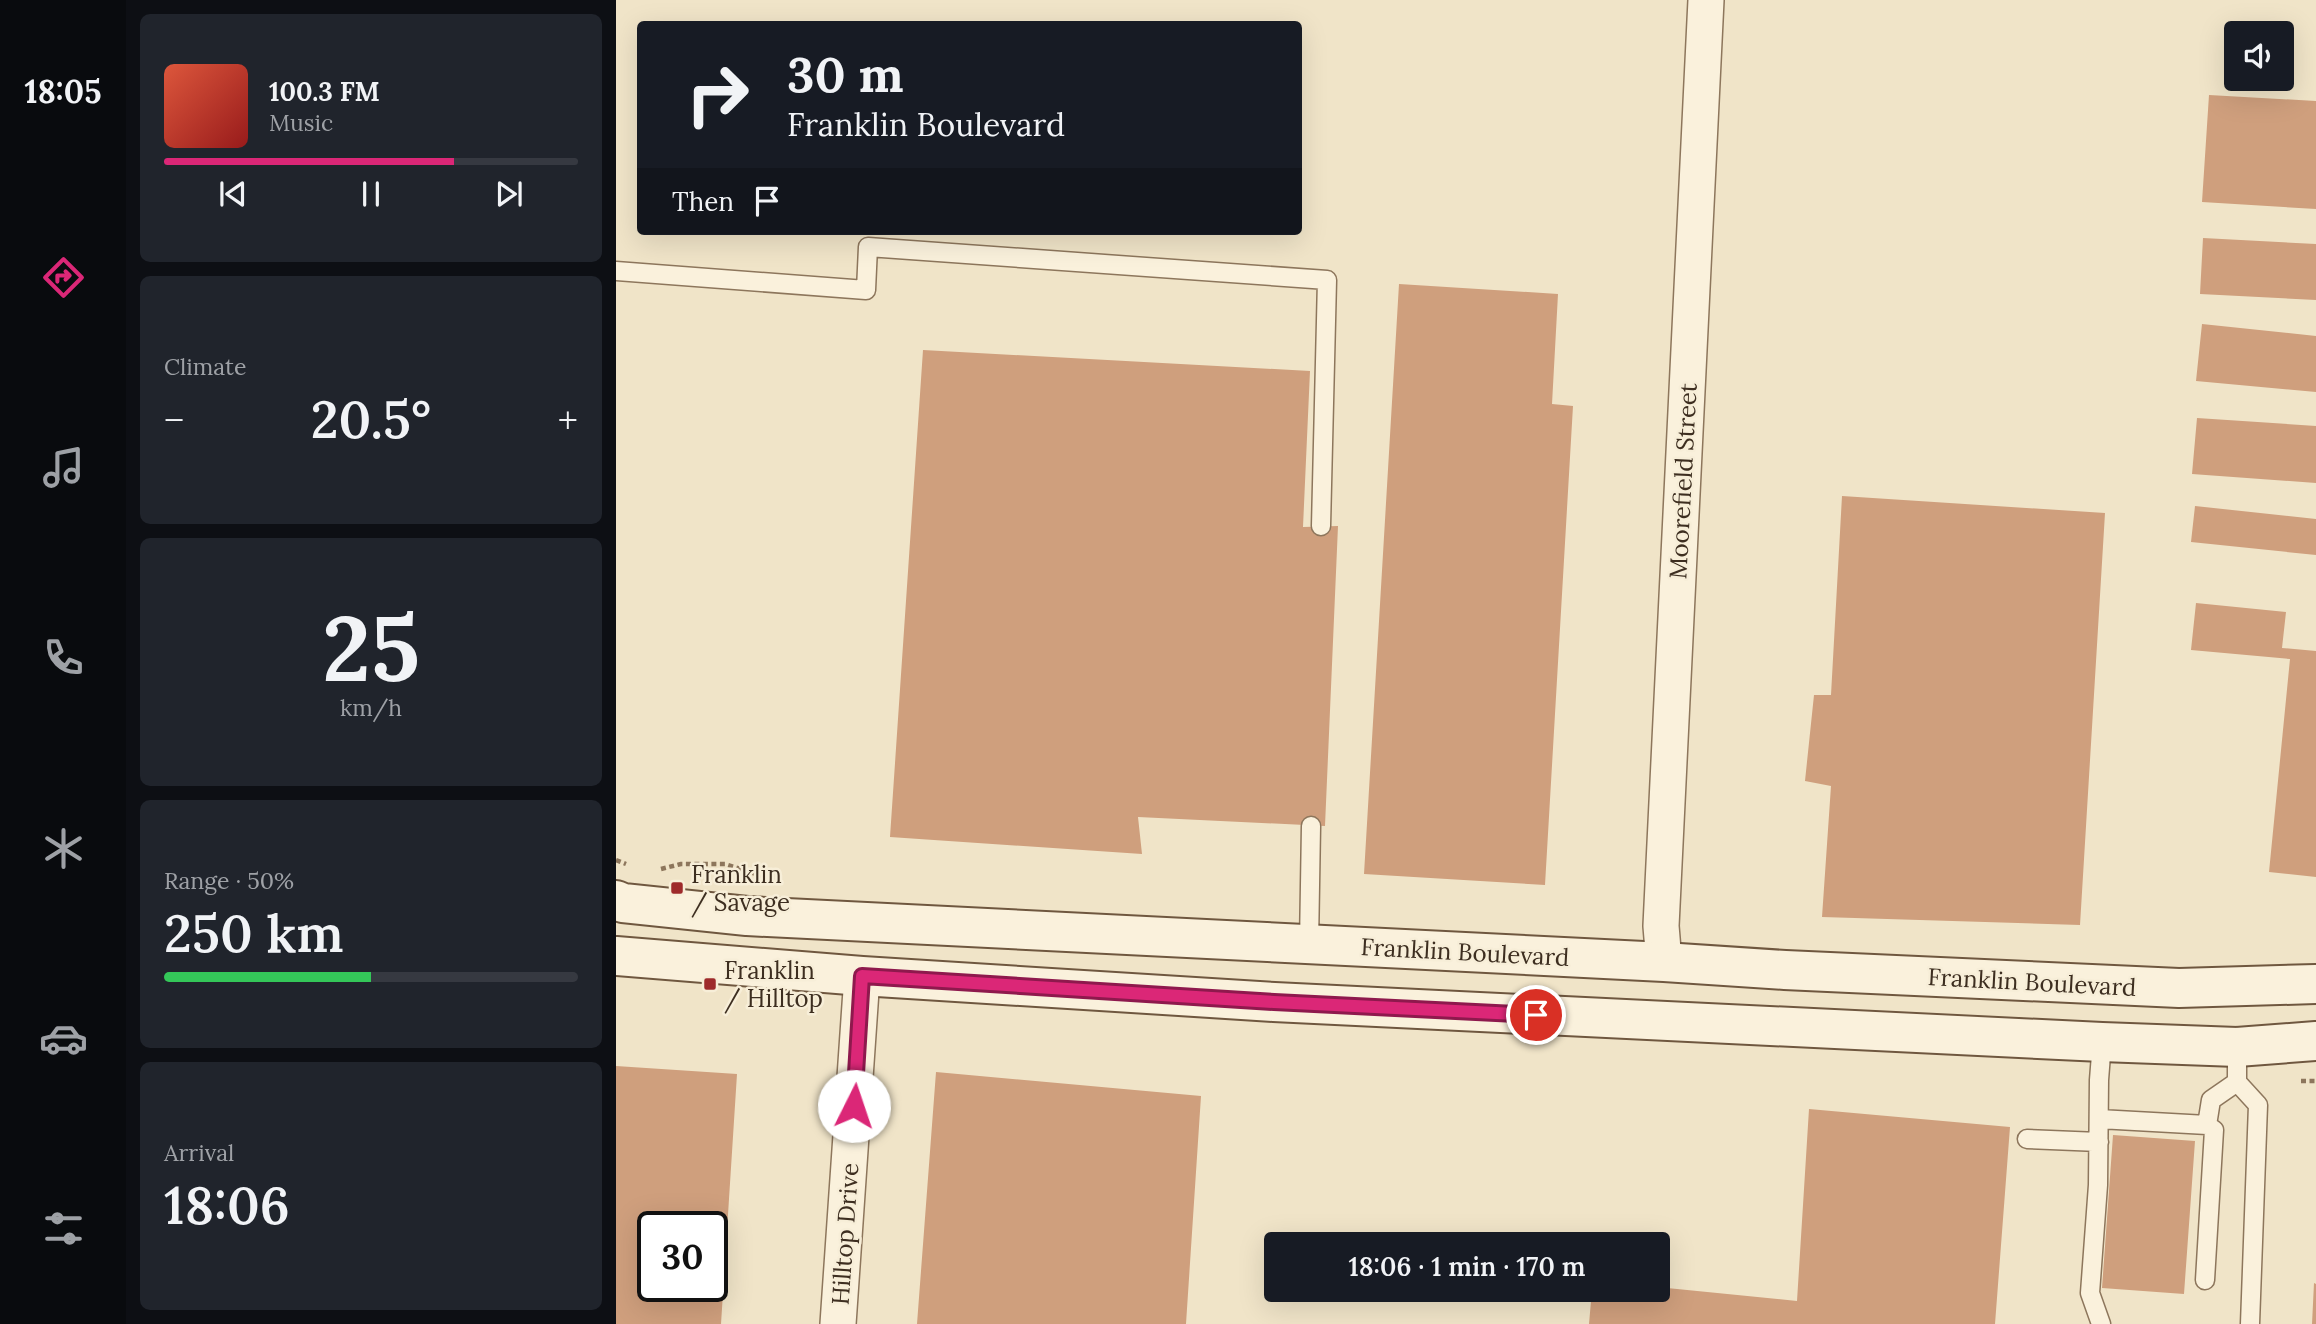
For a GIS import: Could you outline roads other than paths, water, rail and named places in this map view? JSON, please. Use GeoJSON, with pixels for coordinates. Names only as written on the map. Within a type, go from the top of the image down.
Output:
{"type":"FeatureCollection","features":[{"type":"Feature","properties":{"kind":"main road","name":"Franklin Boulevard"},"geometry":{"type":"LineString","coordinates":[[616,900],[623,903],[747,916],[1785,970],[2179,988],[2316,984]]}},
{"type":"Feature","properties":{"kind":"main road"},"geometry":{"type":"LineString","coordinates":[[616,956],[862,976],[1274,1002],[2102,1042],[2237,1065],[2316,1041]]}},
{"type":"Feature","properties":{"kind":"street","name":"Moorefield Street"},"geometry":{"type":"LineString","coordinates":[[1664,962],[1662,901],[1706,0]]}},
{"type":"Feature","properties":{"kind":"street","name":"Hilltop Drive"},"geometry":{"type":"LineString","coordinates":[[838,1324],[862,976]]}},
{"type":"Feature","properties":{"kind":"lane"},"geometry":{"type":"LineString","coordinates":[[616,271],[866,290],[868,247],[1327,280],[1321,527]]}},
{"type":"Feature","properties":{"kind":"lane"},"geometry":{"type":"LineString","coordinates":[[1308,944],[1311,826]]}},
{"type":"Feature","properties":{"kind":"lane"},"geometry":{"type":"LineString","coordinates":[[2101,1324],[2090,1293],[2098,1185],[2102,1042]]}},
{"type":"Feature","properties":{"kind":"lane"},"geometry":{"type":"LineString","coordinates":[[2207,1125],[2211,1100],[2237,1065],[2258,1105],[2250,1324]]}},
{"type":"Feature","properties":{"kind":"lane"},"geometry":{"type":"LineString","coordinates":[[2099,1119],[2207,1125],[2214,1130],[2205,1280]]}},
{"type":"Feature","properties":{"kind":"lane"},"geometry":{"type":"LineString","coordinates":[[2027,1139],[2099,1142]]}},
{"type":"Feature","properties":{"kind":"place","name":"Franklin / Savage"},"geometry":{"type":"Point","coordinates":[677,888]}},
{"type":"Feature","properties":{"kind":"place","name":"Franklin / Hilltop"},"geometry":{"type":"Point","coordinates":[710,984]}}]}
